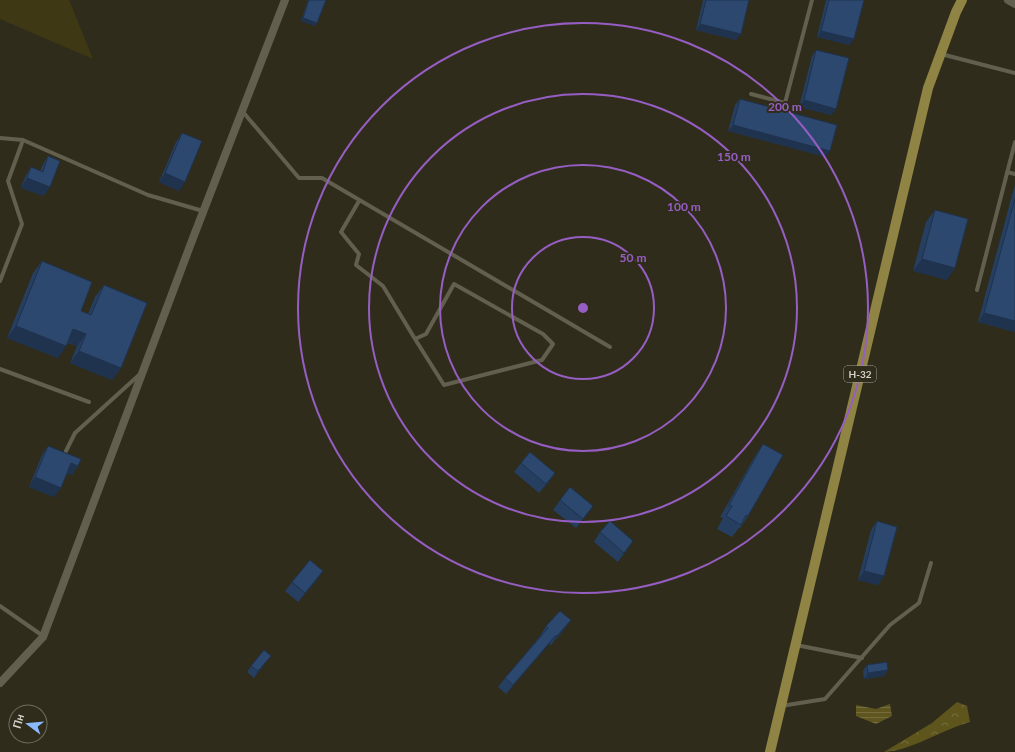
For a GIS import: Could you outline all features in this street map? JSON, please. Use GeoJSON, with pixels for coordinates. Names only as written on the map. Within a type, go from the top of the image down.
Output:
{"type":"FeatureCollection","features":[{"type":"Feature","properties":{"kind":"main road","name":"Н-32"},"geometry":{"type":"LineString","coordinates":[[770,752],[926,96],[940,54],[962,0]]}},
{"type":"Feature","properties":{"kind":"street"},"geometry":{"type":"LineString","coordinates":[[0,684],[43,637],[285,0]]}},
{"type":"Feature","properties":{"kind":"street"},"geometry":{"type":"LineString","coordinates":[[1008,0],[1015,4]]}},
{"type":"Feature","properties":{"kind":"lane"},"geometry":{"type":"LineString","coordinates":[[752,94],[785,103],[812,0]]}},
{"type":"Feature","properties":{"kind":"lane"},"geometry":{"type":"LineString","coordinates":[[940,54],[1015,73]]}},
{"type":"Feature","properties":{"kind":"lane"},"geometry":{"type":"LineString","coordinates":[[243,112],[299,178],[322,178],[610,347]]}},
{"type":"Feature","properties":{"kind":"lane"},"geometry":{"type":"LineString","coordinates":[[0,138],[23,140],[148,195],[204,211]]}},
{"type":"Feature","properties":{"kind":"lane"},"geometry":{"type":"LineString","coordinates":[[0,281],[22,224],[8,181],[23,140]]}},
{"type":"Feature","properties":{"kind":"lane"},"geometry":{"type":"LineString","coordinates":[[977,290],[1015,142]]}},
{"type":"Feature","properties":{"kind":"lane"},"geometry":{"type":"LineString","coordinates":[[1007,172],[1015,174]]}},
{"type":"Feature","properties":{"kind":"lane"},"geometry":{"type":"LineString","coordinates":[[359,201],[341,232],[359,254],[356,265],[383,286],[415,339],[444,385],[542,360],[553,344],[543,334],[454,284],[426,334],[415,339]]}},
{"type":"Feature","properties":{"kind":"lane"},"geometry":{"type":"LineString","coordinates":[[0,369],[89,402]]}},
{"type":"Feature","properties":{"kind":"lane"},"geometry":{"type":"LineString","coordinates":[[66,451],[75,433],[143,372]]}},
{"type":"Feature","properties":{"kind":"lane"},"geometry":{"type":"LineString","coordinates":[[781,706],[825,699],[890,625],[919,603],[931,563]]}},
{"type":"Feature","properties":{"kind":"lane"},"geometry":{"type":"LineString","coordinates":[[0,606],[43,637]]}},
{"type":"Feature","properties":{"kind":"lane"},"geometry":{"type":"LineString","coordinates":[[795,645],[862,658]]}},
{"type":"Feature","properties":{"kind":"shaded area"},"geometry":{"type":"Polygon","coordinates":[[[0,0],[69,0],[93,59],[0,19],[0,0]]]}},
{"type":"Feature","properties":{"kind":"shaded area"},"geometry":{"type":"Polygon","coordinates":[[[890,704],[892,716],[876,724],[856,716],[856,705],[876,709],[890,704]]]}},
{"type":"Feature","properties":{"kind":"green space"},"geometry":{"type":"Polygon","coordinates":[[[957,702],[967,706],[970,722],[905,748],[884,752],[932,723],[957,702]]]}},
{"type":"Feature","properties":{"kind":"building"},"geometry":{"type":"Polygon","coordinates":[[[309,0],[326,0],[317,23],[303,18],[309,0]]]}},
{"type":"Feature","properties":{"kind":"building"},"geometry":{"type":"Polygon","coordinates":[[[706,0],[749,0],[741,34],[700,24],[706,0]]]}},
{"type":"Feature","properties":{"kind":"building"},"geometry":{"type":"Polygon","coordinates":[[[829,0],[864,0],[854,39],[821,31],[829,0]]]}},
{"type":"Feature","properties":{"kind":"building"},"geometry":{"type":"Polygon","coordinates":[[[816,50],[849,58],[836,109],[804,100],[816,50]]]}},
{"type":"Feature","properties":{"kind":"building"},"geometry":{"type":"Polygon","coordinates":[[[740,99],[837,125],[830,151],[733,125],[740,99]]]}},
{"type":"Feature","properties":{"kind":"building"},"geometry":{"type":"Polygon","coordinates":[[[182,133],[202,141],[185,182],[165,173],[182,133]]]}},
{"type":"Feature","properties":{"kind":"building"},"geometry":{"type":"Polygon","coordinates":[[[48,156],[60,161],[50,187],[27,178],[31,167],[43,172],[48,156]]]}},
{"type":"Feature","properties":{"kind":"building"},"geometry":{"type":"Polygon","coordinates":[[[1015,199],[1015,321],[984,313],[1015,199]]]}},
{"type":"Feature","properties":{"kind":"building"},"geometry":{"type":"Polygon","coordinates":[[[935,210],[968,219],[955,268],[922,259],[935,210]]]}},
{"type":"Feature","properties":{"kind":"building"},"geometry":{"type":"Polygon","coordinates":[[[42,261],[92,282],[81,311],[91,315],[104,285],[147,303],[121,368],[79,351],[86,334],[73,329],[66,346],[16,326],[42,261]]]}},
{"type":"Feature","properties":{"kind":"building"},"geometry":{"type":"Polygon","coordinates":[[[763,444],[783,455],[748,516],[746,515],[741,525],[726,516],[732,506],[729,505],[763,444]]]}},
{"type":"Feature","properties":{"kind":"building"},"geometry":{"type":"Polygon","coordinates":[[[48,446],[81,459],[78,466],[71,463],[61,488],[35,477],[48,446]]]}},
{"type":"Feature","properties":{"kind":"building"},"geometry":{"type":"Polygon","coordinates":[[[530,452],[555,473],[546,484],[521,463],[530,452]]]}},
{"type":"Feature","properties":{"kind":"building"},"geometry":{"type":"Polygon","coordinates":[[[570,487],[593,506],[583,519],[560,500],[570,487]]]}},
{"type":"Feature","properties":{"kind":"building"},"geometry":{"type":"Polygon","coordinates":[[[610,521],[633,541],[624,553],[600,532],[610,521]]]}},
{"type":"Feature","properties":{"kind":"building"},"geometry":{"type":"Polygon","coordinates":[[[877,521],[897,527],[884,576],[864,571],[877,521]]]}},
{"type":"Feature","properties":{"kind":"building"},"geometry":{"type":"Polygon","coordinates":[[[310,560],[323,571],[305,593],[292,582],[310,560]]]}},
{"type":"Feature","properties":{"kind":"building"},"geometry":{"type":"Polygon","coordinates":[[[560,611],[571,620],[557,636],[556,635],[513,685],[505,678],[548,628],[546,626],[560,611]]]}},
{"type":"Feature","properties":{"kind":"building"},"geometry":{"type":"Polygon","coordinates":[[[264,650],[271,656],[258,671],[251,666],[264,650]]]}},
{"type":"Feature","properties":{"kind":"building"},"geometry":{"type":"Polygon","coordinates":[[[887,662],[888,670],[868,673],[867,665],[887,662]]]}}]}
